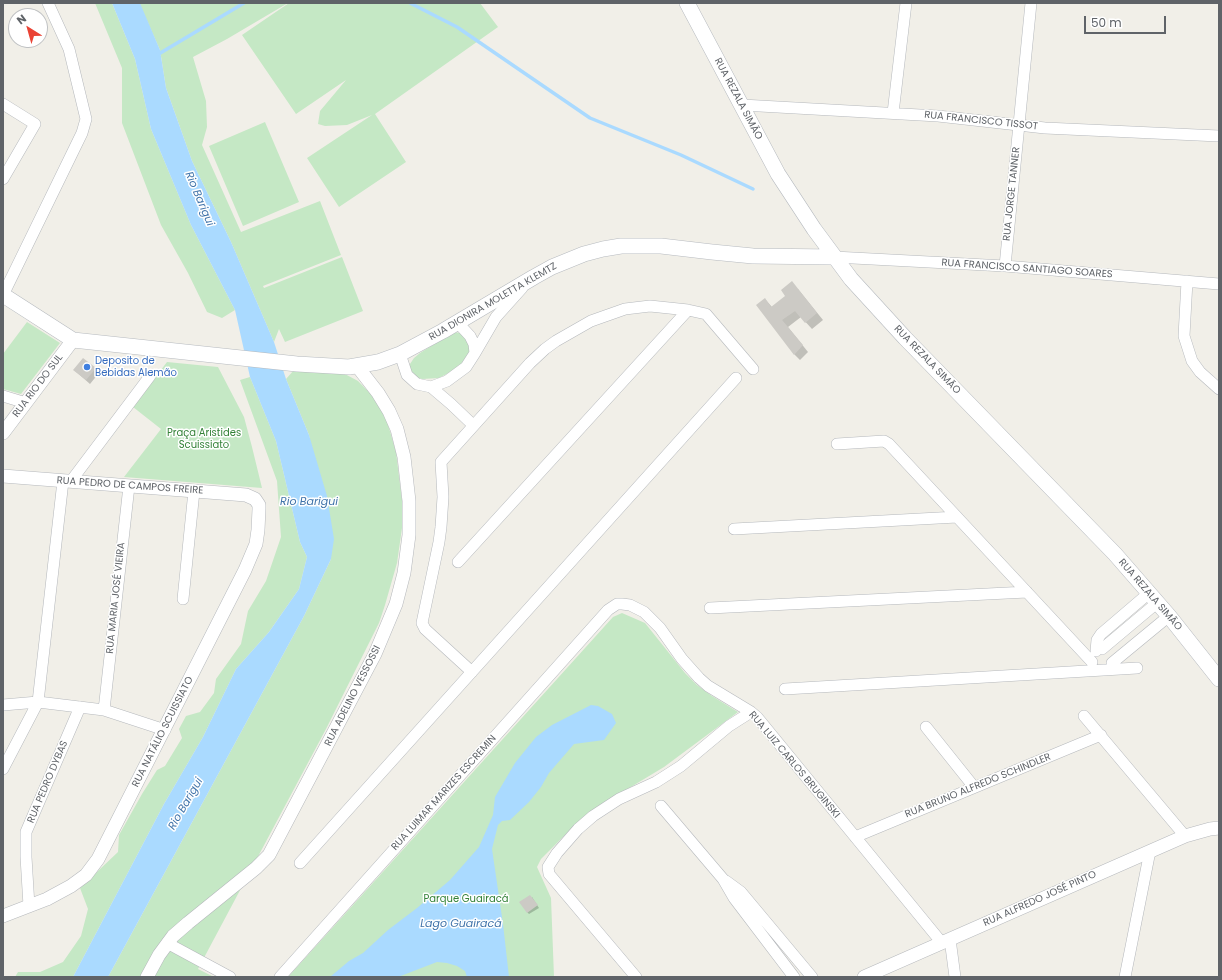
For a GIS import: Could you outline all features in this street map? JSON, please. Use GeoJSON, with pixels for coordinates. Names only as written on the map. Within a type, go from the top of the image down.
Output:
{"type":"FeatureCollection","features":[{"type":"Feature","properties":{"kind":"main road","name":"RUA REZALA SIMÃO"},"geometry":{"type":"LineString","coordinates":[[687,3],[778,174],[814,229],[851,279],[887,320],[1086,523],[1169,616],[1218,675]]}},
{"type":"Feature","properties":{"kind":"main road","name":"RUA DIONIRA MOLETTA KLEMTZ"},"geometry":{"type":"LineString","coordinates":[[73,340],[297,364],[357,366],[378,362],[400,354],[534,277],[568,260],[584,254],[621,246],[661,246],[753,256],[834,257]]}},
{"type":"Feature","properties":{"kind":"main road"},"geometry":{"type":"LineString","coordinates":[[3,295],[73,340]]}},
{"type":"Feature","properties":{"kind":"street"},"geometry":{"type":"LineString","coordinates":[[3,295],[82,133],[86,119],[69,49],[48,3]]}},
{"type":"Feature","properties":{"kind":"street"},"geometry":{"type":"LineString","coordinates":[[893,113],[906,3]]}},
{"type":"Feature","properties":{"kind":"street","name":"RUA JORGE TANNER"},"geometry":{"type":"LineString","coordinates":[[1005,266],[1031,3]]}},
{"type":"Feature","properties":{"kind":"street"},"geometry":{"type":"LineString","coordinates":[[3,104],[35,124],[7,162],[3,179]]}},
{"type":"Feature","properties":{"kind":"street","name":"RUA FRANCISCO TISSOT"},"geometry":{"type":"LineString","coordinates":[[742,105],[938,116],[1045,128],[1219,136]]}},
{"type":"Feature","properties":{"kind":"street","name":"RUA FRANCISCO SANTIAGO SOARES"},"geometry":{"type":"LineString","coordinates":[[834,257],[1005,266],[1219,284]]}},
{"type":"Feature","properties":{"kind":"street"},"geometry":{"type":"LineString","coordinates":[[400,354],[405,369],[411,379],[417,384],[431,387],[438,385],[458,373],[466,366],[496,317],[506,304],[534,277]]}},
{"type":"Feature","properties":{"kind":"street"},"geometry":{"type":"LineString","coordinates":[[1187,281],[1184,336],[1192,361],[1200,372],[1219,389]]}},
{"type":"Feature","properties":{"kind":"street"},"geometry":{"type":"LineString","coordinates":[[472,672],[425,629],[422,623],[441,527],[443,497],[441,462],[537,356],[556,341],[607,314],[625,308],[650,306],[688,310],[706,314],[753,370]]}},
{"type":"Feature","properties":{"kind":"street"},"geometry":{"type":"LineString","coordinates":[[458,562],[688,310]]}},
{"type":"Feature","properties":{"kind":"street"},"geometry":{"type":"LineString","coordinates":[[457,322],[470,336],[474,344],[475,353]]}},
{"type":"Feature","properties":{"kind":"street","name":"RUA RIO DO SUL"},"geometry":{"type":"LineString","coordinates":[[3,433],[73,340]]}},
{"type":"Feature","properties":{"kind":"street","name":"RUA ADELINO VESSOSSI"},"geometry":{"type":"LineString","coordinates":[[147,977],[167,943],[188,922],[269,856],[375,654],[396,604],[404,573],[409,535],[409,501],[406,465],[401,443],[390,411],[357,366]]}},
{"type":"Feature","properties":{"kind":"street"},"geometry":{"type":"LineString","coordinates":[[3,769],[6,756],[38,702],[67,481],[150,376]]}},
{"type":"Feature","properties":{"kind":"street"},"geometry":{"type":"LineString","coordinates":[[300,863],[736,378]]}},
{"type":"Feature","properties":{"kind":"street"},"geometry":{"type":"LineString","coordinates":[[431,387],[473,425]]}},
{"type":"Feature","properties":{"kind":"street"},"geometry":{"type":"LineString","coordinates":[[3,396],[26,403]]}},
{"type":"Feature","properties":{"kind":"street"},"geometry":{"type":"LineString","coordinates":[[836,444],[886,442],[1097,669],[1103,670],[1109,668],[1112,663],[1169,616]]}},
{"type":"Feature","properties":{"kind":"street","name":"RUA PEDRO DE CAMPOS FREIRE"},"geometry":{"type":"LineString","coordinates":[[3,476],[246,495],[255,499]]}},
{"type":"Feature","properties":{"kind":"street","name":"RUA MARIA JOSÉ VIEIRA"},"geometry":{"type":"LineString","coordinates":[[104,710],[129,486]]}},
{"type":"Feature","properties":{"kind":"street"},"geometry":{"type":"LineString","coordinates":[[183,599],[194,491]]}},
{"type":"Feature","properties":{"kind":"street","name":"RUA NATÁLIO SCUISSIATO"},"geometry":{"type":"LineString","coordinates":[[3,916],[29,906],[71,886],[86,875],[104,850],[251,556],[256,544],[258,530],[259,505],[255,499]]}},
{"type":"Feature","properties":{"kind":"street"},"geometry":{"type":"LineString","coordinates":[[734,529],[957,517]]}},
{"type":"Feature","properties":{"kind":"street"},"geometry":{"type":"LineString","coordinates":[[710,608],[1027,592]]}},
{"type":"Feature","properties":{"kind":"street"},"geometry":{"type":"LineString","coordinates":[[1092,662],[1092,656],[1153,598]]}},
{"type":"Feature","properties":{"kind":"street","name":"RUA LUIZ CARLOS BRUGINSKI"},"geometry":{"type":"LineString","coordinates":[[608,610],[617,604],[622,604],[637,608],[644,612],[660,628],[682,659],[699,678],[708,686],[751,712],[855,837],[946,941]]}},
{"type":"Feature","properties":{"kind":"street","name":"RUA LUIMAR MARIZES ESCREMIN"},"geometry":{"type":"LineString","coordinates":[[280,977],[608,610]]}},
{"type":"Feature","properties":{"kind":"street"},"geometry":{"type":"LineString","coordinates":[[1099,650],[1111,653],[1113,659],[1112,663]]}},
{"type":"Feature","properties":{"kind":"street"},"geometry":{"type":"LineString","coordinates":[[785,689],[1137,668]]}},
{"type":"Feature","properties":{"kind":"street"},"geometry":{"type":"LineString","coordinates":[[3,705],[38,702],[104,710],[164,730]]}},
{"type":"Feature","properties":{"kind":"street","name":"RUA PEDRO DYBAS"},"geometry":{"type":"LineString","coordinates":[[29,906],[26,832],[80,708]]}},
{"type":"Feature","properties":{"kind":"street"},"geometry":{"type":"LineString","coordinates":[[636,977],[549,874],[548,871],[550,862],[578,829],[592,816],[619,799],[656,782],[681,766],[729,726],[751,712]]}},
{"type":"Feature","properties":{"kind":"street"},"geometry":{"type":"LineString","coordinates":[[1084,716],[1185,836]]}},
{"type":"Feature","properties":{"kind":"street"},"geometry":{"type":"LineString","coordinates":[[926,727],[974,787]]}},
{"type":"Feature","properties":{"kind":"street","name":"RUA BRUNO ALFREDO SCHINDLER"},"geometry":{"type":"LineString","coordinates":[[855,837],[1101,735]]}},
{"type":"Feature","properties":{"kind":"street"},"geometry":{"type":"LineString","coordinates":[[661,806],[723,879],[734,898],[794,977]]}},
{"type":"Feature","properties":{"kind":"street","name":"RUA ALFREDO JOSÉ PINTO"},"geometry":{"type":"LineString","coordinates":[[864,977],[1185,836],[1219,828]]}},
{"type":"Feature","properties":{"kind":"street"},"geometry":{"type":"LineString","coordinates":[[1125,977],[1150,851]]}},
{"type":"Feature","properties":{"kind":"street"},"geometry":{"type":"LineString","coordinates":[[723,879],[741,892],[812,977]]}},
{"type":"Feature","properties":{"kind":"street"},"geometry":{"type":"LineString","coordinates":[[946,941],[955,977]]}},
{"type":"Feature","properties":{"kind":"street"},"geometry":{"type":"LineString","coordinates":[[167,943],[230,977]]}},
{"type":"Feature","properties":{"kind":"green space"},"geometry":{"type":"Polygon","coordinates":[[[95,3],[112,3],[135,59],[151,129],[191,225],[235,310],[222,318],[207,312],[188,273],[161,225],[122,123],[122,68],[95,3]]]}},
{"type":"Feature","properties":{"kind":"green space"},"geometry":{"type":"Polygon","coordinates":[[[139,3],[288,3],[193,57],[206,101],[207,127],[202,145],[241,232],[320,201],[341,255],[263,286],[264,288],[342,257],[363,311],[285,342],[279,329],[274,342],[231,242],[192,161],[166,88],[160,50],[139,3]]]}},
{"type":"Feature","properties":{"kind":"green space"},"geometry":{"type":"Polygon","coordinates":[[[289,3],[480,3],[498,27],[375,114],[406,162],[339,207],[307,158],[372,115],[347,125],[325,126],[318,124],[320,111],[346,80],[296,114],[242,35],[289,3]]]}},
{"type":"Feature","properties":{"kind":"green space"},"geometry":{"type":"Polygon","coordinates":[[[265,122],[299,202],[243,226],[209,146],[265,122]]]}},
{"type":"Feature","properties":{"kind":"green space"},"geometry":{"type":"Polygon","coordinates":[[[27,322],[60,343],[21,394],[3,389],[3,354],[27,322]]]}},
{"type":"Feature","properties":{"kind":"green space"},"geometry":{"type":"Polygon","coordinates":[[[454,332],[460,333],[464,336],[470,346],[469,353],[461,364],[454,370],[439,378],[422,379],[416,377],[409,368],[414,358],[454,332]]]}},
{"type":"Feature","properties":{"kind":"green space","name":"Praça Aristides Scuissiato"},"geometry":{"type":"Polygon","coordinates":[[[167,362],[218,367],[244,417],[262,488],[124,477],[161,429],[133,407],[167,362]]]}},
{"type":"Feature","properties":{"kind":"green space"},"geometry":{"type":"Polygon","coordinates":[[[294,370],[343,373],[358,381],[371,394],[387,421],[396,452],[402,500],[402,528],[397,563],[385,605],[379,623],[326,729],[198,969],[214,977],[108,977],[304,616],[331,559],[309,435],[286,379],[294,370]]]}},
{"type":"Feature","properties":{"kind":"green space"},"geometry":{"type":"Polygon","coordinates":[[[250,377],[276,441],[300,542],[307,557],[299,589],[269,632],[236,669],[203,737],[164,804],[73,977],[15,977],[18,972],[40,972],[63,962],[81,936],[88,909],[80,888],[118,852],[119,835],[157,770],[165,766],[182,738],[179,729],[186,716],[200,712],[214,693],[216,679],[241,644],[248,611],[266,581],[281,537],[277,481],[240,380],[250,377]]]}},
{"type":"Feature","properties":{"kind":"green space","name":"Parque Guairacá"},"geometry":{"type":"Polygon","coordinates":[[[622,613],[645,623],[685,673],[697,685],[738,712],[664,767],[596,808],[579,821],[541,859],[537,867],[551,898],[554,977],[288,977],[613,617],[622,613]]]}},
{"type":"Feature","properties":{"kind":"water","name":"Rio Barigui"},"geometry":{"type":"Polygon","coordinates":[[[112,3],[140,3],[160,50],[166,88],[192,161],[231,242],[274,342],[286,379],[309,435],[327,496],[334,539],[331,559],[304,616],[108,977],[73,977],[164,804],[203,737],[236,669],[269,632],[299,589],[307,557],[300,542],[276,441],[250,377],[235,310],[191,225],[151,129],[135,59],[112,3]]]}},
{"type":"Feature","properties":{"kind":"water","name":"Lago Guairacá"},"geometry":{"type":"Polygon","coordinates":[[[591,705],[598,706],[612,714],[616,723],[604,740],[574,744],[549,773],[541,787],[529,802],[510,820],[502,821],[498,825],[492,849],[509,977],[467,977],[465,971],[457,966],[437,962],[398,977],[330,977],[349,961],[363,953],[388,930],[450,880],[479,847],[493,815],[495,797],[515,763],[536,737],[552,725],[591,705]]]}},
{"type":"Feature","properties":{"kind":"building"},"geometry":{"type":"Polygon","coordinates":[[[792,281],[817,313],[805,323],[795,311],[782,320],[803,345],[794,355],[756,305],[765,298],[771,307],[785,296],[781,290],[792,281]]]}},
{"type":"Feature","properties":{"kind":"building"},"geometry":{"type":"Polygon","coordinates":[[[83,358],[96,368],[86,380],[73,370],[83,358]]]}},
{"type":"Feature","properties":{"kind":"building"},"geometry":{"type":"Polygon","coordinates":[[[530,895],[538,905],[527,913],[519,902],[530,895]]]}},
{"type":"Feature","properties":{"kind":"waterway"},"geometry":{"type":"LineString","coordinates":[[157,55],[244,3]]}},
{"type":"Feature","properties":{"kind":"waterway"},"geometry":{"type":"LineString","coordinates":[[410,3],[457,27],[590,118],[681,155],[753,189]]}},
{"type":"Feature","properties":{"kind":"place","name":"Deposito de Bebidas Alemão"},"geometry":{"type":"Point","coordinates":[87,367]}}]}
